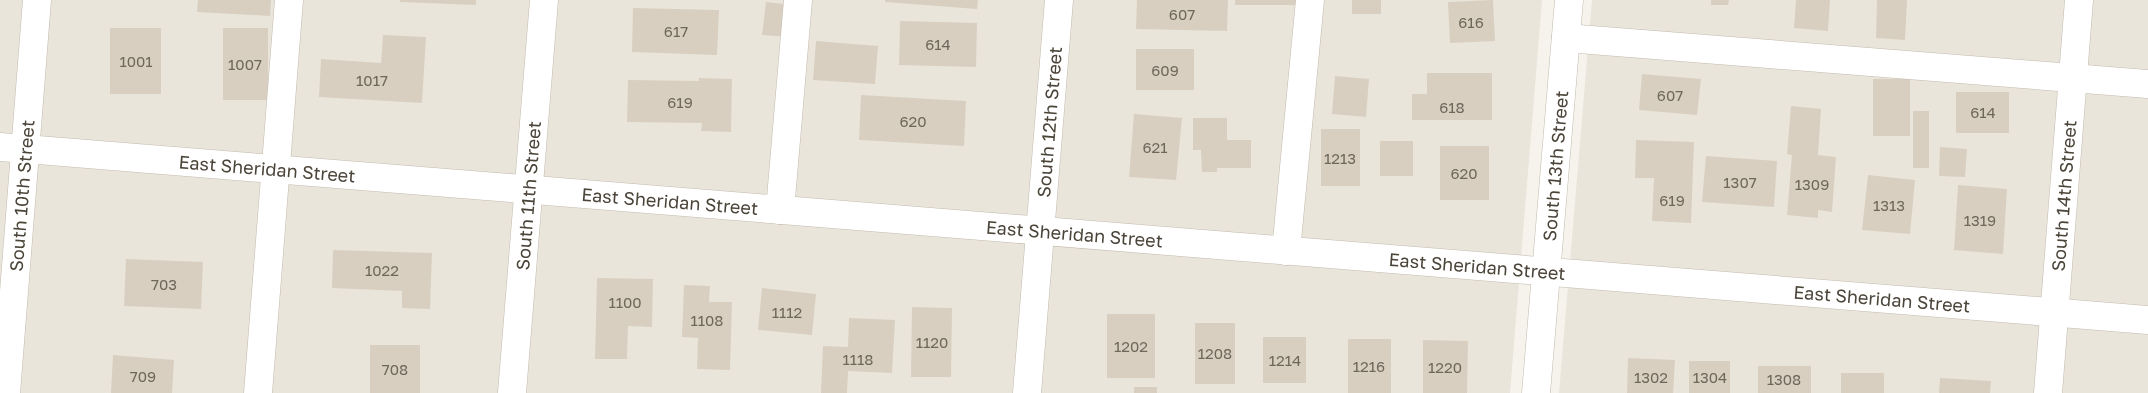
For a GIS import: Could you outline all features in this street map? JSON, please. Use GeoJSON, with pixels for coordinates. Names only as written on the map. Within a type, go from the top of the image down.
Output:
{"type":"FeatureCollection","features":[{"type":"Feature","properties":{"kind":"street","name":"South 10th Street"},"geometry":{"type":"LineString","coordinates":[[6,393],[13,148],[37,0]]}},
{"type":"Feature","properties":{"kind":"street"},"geometry":{"type":"LineString","coordinates":[[258,393],[289,0]]}},
{"type":"Feature","properties":{"kind":"street","name":"South 11th Street"},"geometry":{"type":"LineString","coordinates":[[512,393],[544,0]]}},
{"type":"Feature","properties":{"kind":"street"},"geometry":{"type":"LineString","coordinates":[[780,210],[798,0]]}},
{"type":"Feature","properties":{"kind":"street","name":"South 12th Street"},"geometry":{"type":"LineString","coordinates":[[1027,393],[1059,0]]}},
{"type":"Feature","properties":{"kind":"street"},"geometry":{"type":"LineString","coordinates":[[1286,251],[1310,0]]}},
{"type":"Feature","properties":{"kind":"street","name":"South 13th Street"},"geometry":{"type":"LineString","coordinates":[[1536,393],[1569,0]]}},
{"type":"Feature","properties":{"kind":"street","name":"South 14th Street"},"geometry":{"type":"LineString","coordinates":[[2048,393],[2079,0]]}},
{"type":"Feature","properties":{"kind":"street"},"geometry":{"type":"LineString","coordinates":[[1566,38],[2148,84]]}},
{"type":"Feature","properties":{"kind":"street","name":"East Sheridan Street"},"geometry":{"type":"LineString","coordinates":[[13,148],[2148,320]]}},
{"type":"Feature","properties":{"kind":"shaded area"},"geometry":{"type":"Polygon","coordinates":[[[0,0],[1542,0],[1510,393],[0,393],[0,0]]]}},
{"type":"Feature","properties":{"kind":"shaded area"},"geometry":{"type":"Polygon","coordinates":[[[1592,0],[2148,0],[2148,393],[1559,393],[1592,0]]]}},
{"type":"Feature","properties":{"kind":"building"},"geometry":{"type":"Polygon","coordinates":[[[198,0],[271,0],[270,16],[197,12],[198,0]]]}},
{"type":"Feature","properties":{"kind":"building"},"geometry":{"type":"Polygon","coordinates":[[[400,0],[476,0],[476,5],[400,2],[400,0]]]}},
{"type":"Feature","properties":{"kind":"building"},"geometry":{"type":"Polygon","coordinates":[[[885,0],[978,0],[977,9],[885,2],[885,0]]]}},
{"type":"Feature","properties":{"kind":"building"},"geometry":{"type":"Polygon","coordinates":[[[1137,0],[1228,0],[1227,31],[1136,29],[1137,0]]]}},
{"type":"Feature","properties":{"kind":"building"},"geometry":{"type":"Polygon","coordinates":[[[1235,0],[1305,0],[1305,5],[1235,5],[1235,0]]]}},
{"type":"Feature","properties":{"kind":"building"},"geometry":{"type":"Polygon","coordinates":[[[1352,0],[1381,0],[1381,14],[1352,14],[1352,0]]]}},
{"type":"Feature","properties":{"kind":"building"},"geometry":{"type":"Polygon","coordinates":[[[1493,0],[1495,41],[1450,43],[1448,2],[1493,0]]]}},
{"type":"Feature","properties":{"kind":"building"},"geometry":{"type":"Polygon","coordinates":[[[1711,0],[1729,0],[1728,5],[1711,5],[1711,0]]]}},
{"type":"Feature","properties":{"kind":"building"},"geometry":{"type":"Polygon","coordinates":[[[1796,0],[1830,0],[1828,31],[1794,28],[1796,0]]]}},
{"type":"Feature","properties":{"kind":"building"},"geometry":{"type":"Polygon","coordinates":[[[1877,0],[1907,0],[1905,40],[1876,38],[1877,0]]]}},
{"type":"Feature","properties":{"kind":"building"},"geometry":{"type":"Polygon","coordinates":[[[766,2],[794,5],[790,37],[762,35],[766,2]]]}},
{"type":"Feature","properties":{"kind":"building"},"geometry":{"type":"Polygon","coordinates":[[[633,8],[719,10],[717,55],[632,52],[633,8]]]}},
{"type":"Feature","properties":{"kind":"building"},"geometry":{"type":"Polygon","coordinates":[[[900,21],[977,23],[976,67],[899,65],[900,21]]]}},
{"type":"Feature","properties":{"kind":"building"},"geometry":{"type":"Polygon","coordinates":[[[110,28],[161,28],[161,94],[110,94],[110,28]]]}},
{"type":"Feature","properties":{"kind":"building"},"geometry":{"type":"Polygon","coordinates":[[[223,28],[268,28],[268,100],[223,100],[223,28]]]}},
{"type":"Feature","properties":{"kind":"building"},"geometry":{"type":"Polygon","coordinates":[[[383,35],[426,37],[422,103],[319,97],[321,59],[381,63],[383,35]]]}},
{"type":"Feature","properties":{"kind":"building"},"geometry":{"type":"Polygon","coordinates":[[[816,41],[878,46],[875,84],[813,80],[816,41]]]}},
{"type":"Feature","properties":{"kind":"building"},"geometry":{"type":"Polygon","coordinates":[[[1136,49],[1194,49],[1194,90],[1136,90],[1136,49]]]}},
{"type":"Feature","properties":{"kind":"building"},"geometry":{"type":"Polygon","coordinates":[[[1427,73],[1492,73],[1492,120],[1412,120],[1412,94],[1427,94],[1427,73]]]}},
{"type":"Feature","properties":{"kind":"building"},"geometry":{"type":"Polygon","coordinates":[[[1642,74],[1701,79],[1697,115],[1639,110],[1642,74]]]}},
{"type":"Feature","properties":{"kind":"building"},"geometry":{"type":"Polygon","coordinates":[[[1335,76],[1369,79],[1366,117],[1332,114],[1335,76]]]}},
{"type":"Feature","properties":{"kind":"building"},"geometry":{"type":"Polygon","coordinates":[[[699,78],[732,79],[731,132],[701,131],[702,123],[627,122],[628,80],[699,81],[699,78]]]}},
{"type":"Feature","properties":{"kind":"building"},"geometry":{"type":"Polygon","coordinates":[[[1873,79],[1910,79],[1910,136],[1873,136],[1873,79]]]}},
{"type":"Feature","properties":{"kind":"building"},"geometry":{"type":"Polygon","coordinates":[[[1956,92],[2009,92],[2009,133],[1956,133],[1956,92]]]}},
{"type":"Feature","properties":{"kind":"building"},"geometry":{"type":"Polygon","coordinates":[[[861,95],[966,101],[964,146],[859,140],[861,95]]]}},
{"type":"Feature","properties":{"kind":"building"},"geometry":{"type":"Polygon","coordinates":[[[1791,106],[1821,109],[1818,155],[1836,157],[1832,212],[1818,210],[1818,218],[1787,215],[1792,155],[1787,154],[1791,106]]]}},
{"type":"Feature","properties":{"kind":"building"},"geometry":{"type":"Polygon","coordinates":[[[1913,111],[1929,111],[1929,168],[1913,168],[1913,111]]]}},
{"type":"Feature","properties":{"kind":"building"},"geometry":{"type":"Polygon","coordinates":[[[1134,114],[1182,118],[1176,180],[1129,177],[1134,114]]]}},
{"type":"Feature","properties":{"kind":"building"},"geometry":{"type":"Polygon","coordinates":[[[1193,118],[1227,118],[1227,140],[1251,140],[1251,168],[1217,168],[1217,172],[1202,172],[1201,150],[1193,150],[1193,118]]]}},
{"type":"Feature","properties":{"kind":"building"},"geometry":{"type":"Polygon","coordinates":[[[1321,129],[1360,129],[1360,186],[1321,186],[1321,129]]]}},
{"type":"Feature","properties":{"kind":"building"},"geometry":{"type":"Polygon","coordinates":[[[1636,140],[1694,142],[1691,223],[1652,221],[1654,178],[1635,178],[1636,140]]]}},
{"type":"Feature","properties":{"kind":"building"},"geometry":{"type":"Polygon","coordinates":[[[1380,141],[1413,141],[1413,176],[1380,176],[1380,141]]]}},
{"type":"Feature","properties":{"kind":"building"},"geometry":{"type":"Polygon","coordinates":[[[1440,146],[1489,146],[1489,200],[1440,200],[1440,146]]]}},
{"type":"Feature","properties":{"kind":"building"},"geometry":{"type":"Polygon","coordinates":[[[1940,147],[1967,149],[1965,177],[1939,176],[1940,147]]]}},
{"type":"Feature","properties":{"kind":"building"},"geometry":{"type":"Polygon","coordinates":[[[1706,156],[1777,161],[1774,207],[1702,202],[1706,156]]]}},
{"type":"Feature","properties":{"kind":"building"},"geometry":{"type":"Polygon","coordinates":[[[1868,175],[1915,180],[1910,234],[1862,230],[1868,175]]]}},
{"type":"Feature","properties":{"kind":"building"},"geometry":{"type":"Polygon","coordinates":[[[1958,185],[2007,189],[2003,254],[1954,250],[1958,185]]]}},
{"type":"Feature","properties":{"kind":"building"},"geometry":{"type":"Polygon","coordinates":[[[333,250],[432,253],[430,309],[402,308],[402,291],[332,288],[333,250]]]}},
{"type":"Feature","properties":{"kind":"building"},"geometry":{"type":"Polygon","coordinates":[[[126,259],[203,262],[201,309],[124,306],[126,259]]]}},
{"type":"Feature","properties":{"kind":"building"},"geometry":{"type":"Polygon","coordinates":[[[597,278],[653,279],[652,327],[628,326],[627,359],[595,359],[597,278]]]}},
{"type":"Feature","properties":{"kind":"building"},"geometry":{"type":"Polygon","coordinates":[[[684,285],[710,286],[709,302],[732,302],[730,370],[697,369],[698,338],[682,337],[684,285]]]}},
{"type":"Feature","properties":{"kind":"building"},"geometry":{"type":"Polygon","coordinates":[[[762,288],[816,294],[812,335],[758,330],[762,288]]]}},
{"type":"Feature","properties":{"kind":"building"},"geometry":{"type":"Polygon","coordinates":[[[912,307],[952,308],[951,377],[911,377],[912,307]]]}},
{"type":"Feature","properties":{"kind":"building"},"geometry":{"type":"Polygon","coordinates":[[[1107,314],[1155,314],[1155,378],[1107,378],[1107,314]]]}},
{"type":"Feature","properties":{"kind":"building"},"geometry":{"type":"Polygon","coordinates":[[[849,318],[895,320],[892,373],[848,371],[847,393],[821,393],[823,346],[848,347],[849,318]]]}},
{"type":"Feature","properties":{"kind":"building"},"geometry":{"type":"Polygon","coordinates":[[[1195,323],[1235,323],[1235,384],[1195,384],[1195,323]]]}},
{"type":"Feature","properties":{"kind":"building"},"geometry":{"type":"Polygon","coordinates":[[[1263,337],[1306,337],[1306,383],[1263,383],[1263,337]]]}},
{"type":"Feature","properties":{"kind":"building"},"geometry":{"type":"Polygon","coordinates":[[[1348,339],[1391,339],[1391,393],[1348,393],[1348,339]]]}},
{"type":"Feature","properties":{"kind":"building"},"geometry":{"type":"Polygon","coordinates":[[[1423,340],[1468,341],[1467,393],[1423,393],[1423,340]]]}},
{"type":"Feature","properties":{"kind":"building"},"geometry":{"type":"Polygon","coordinates":[[[370,345],[420,345],[420,393],[370,393],[370,345]]]}},
{"type":"Feature","properties":{"kind":"building"},"geometry":{"type":"Polygon","coordinates":[[[113,355],[174,360],[172,393],[111,393],[113,355]]]}},
{"type":"Feature","properties":{"kind":"building"},"geometry":{"type":"Polygon","coordinates":[[[1628,358],[1675,360],[1673,393],[1627,393],[1628,358]]]}},
{"type":"Feature","properties":{"kind":"building"},"geometry":{"type":"Polygon","coordinates":[[[1689,361],[1730,361],[1730,393],[1689,393],[1689,361]]]}},
{"type":"Feature","properties":{"kind":"building"},"geometry":{"type":"Polygon","coordinates":[[[1758,366],[1811,366],[1811,393],[1758,393],[1758,366]]]}},
{"type":"Feature","properties":{"kind":"building"},"geometry":{"type":"Polygon","coordinates":[[[1841,373],[1884,373],[1884,393],[1841,393],[1841,373]]]}},
{"type":"Feature","properties":{"kind":"building"},"geometry":{"type":"Polygon","coordinates":[[[1940,378],[1991,381],[1990,393],[1939,393],[1940,378]]]}},
{"type":"Feature","properties":{"kind":"building"},"geometry":{"type":"Polygon","coordinates":[[[1134,387],[1157,387],[1157,393],[1134,393],[1134,387]]]}}]}
